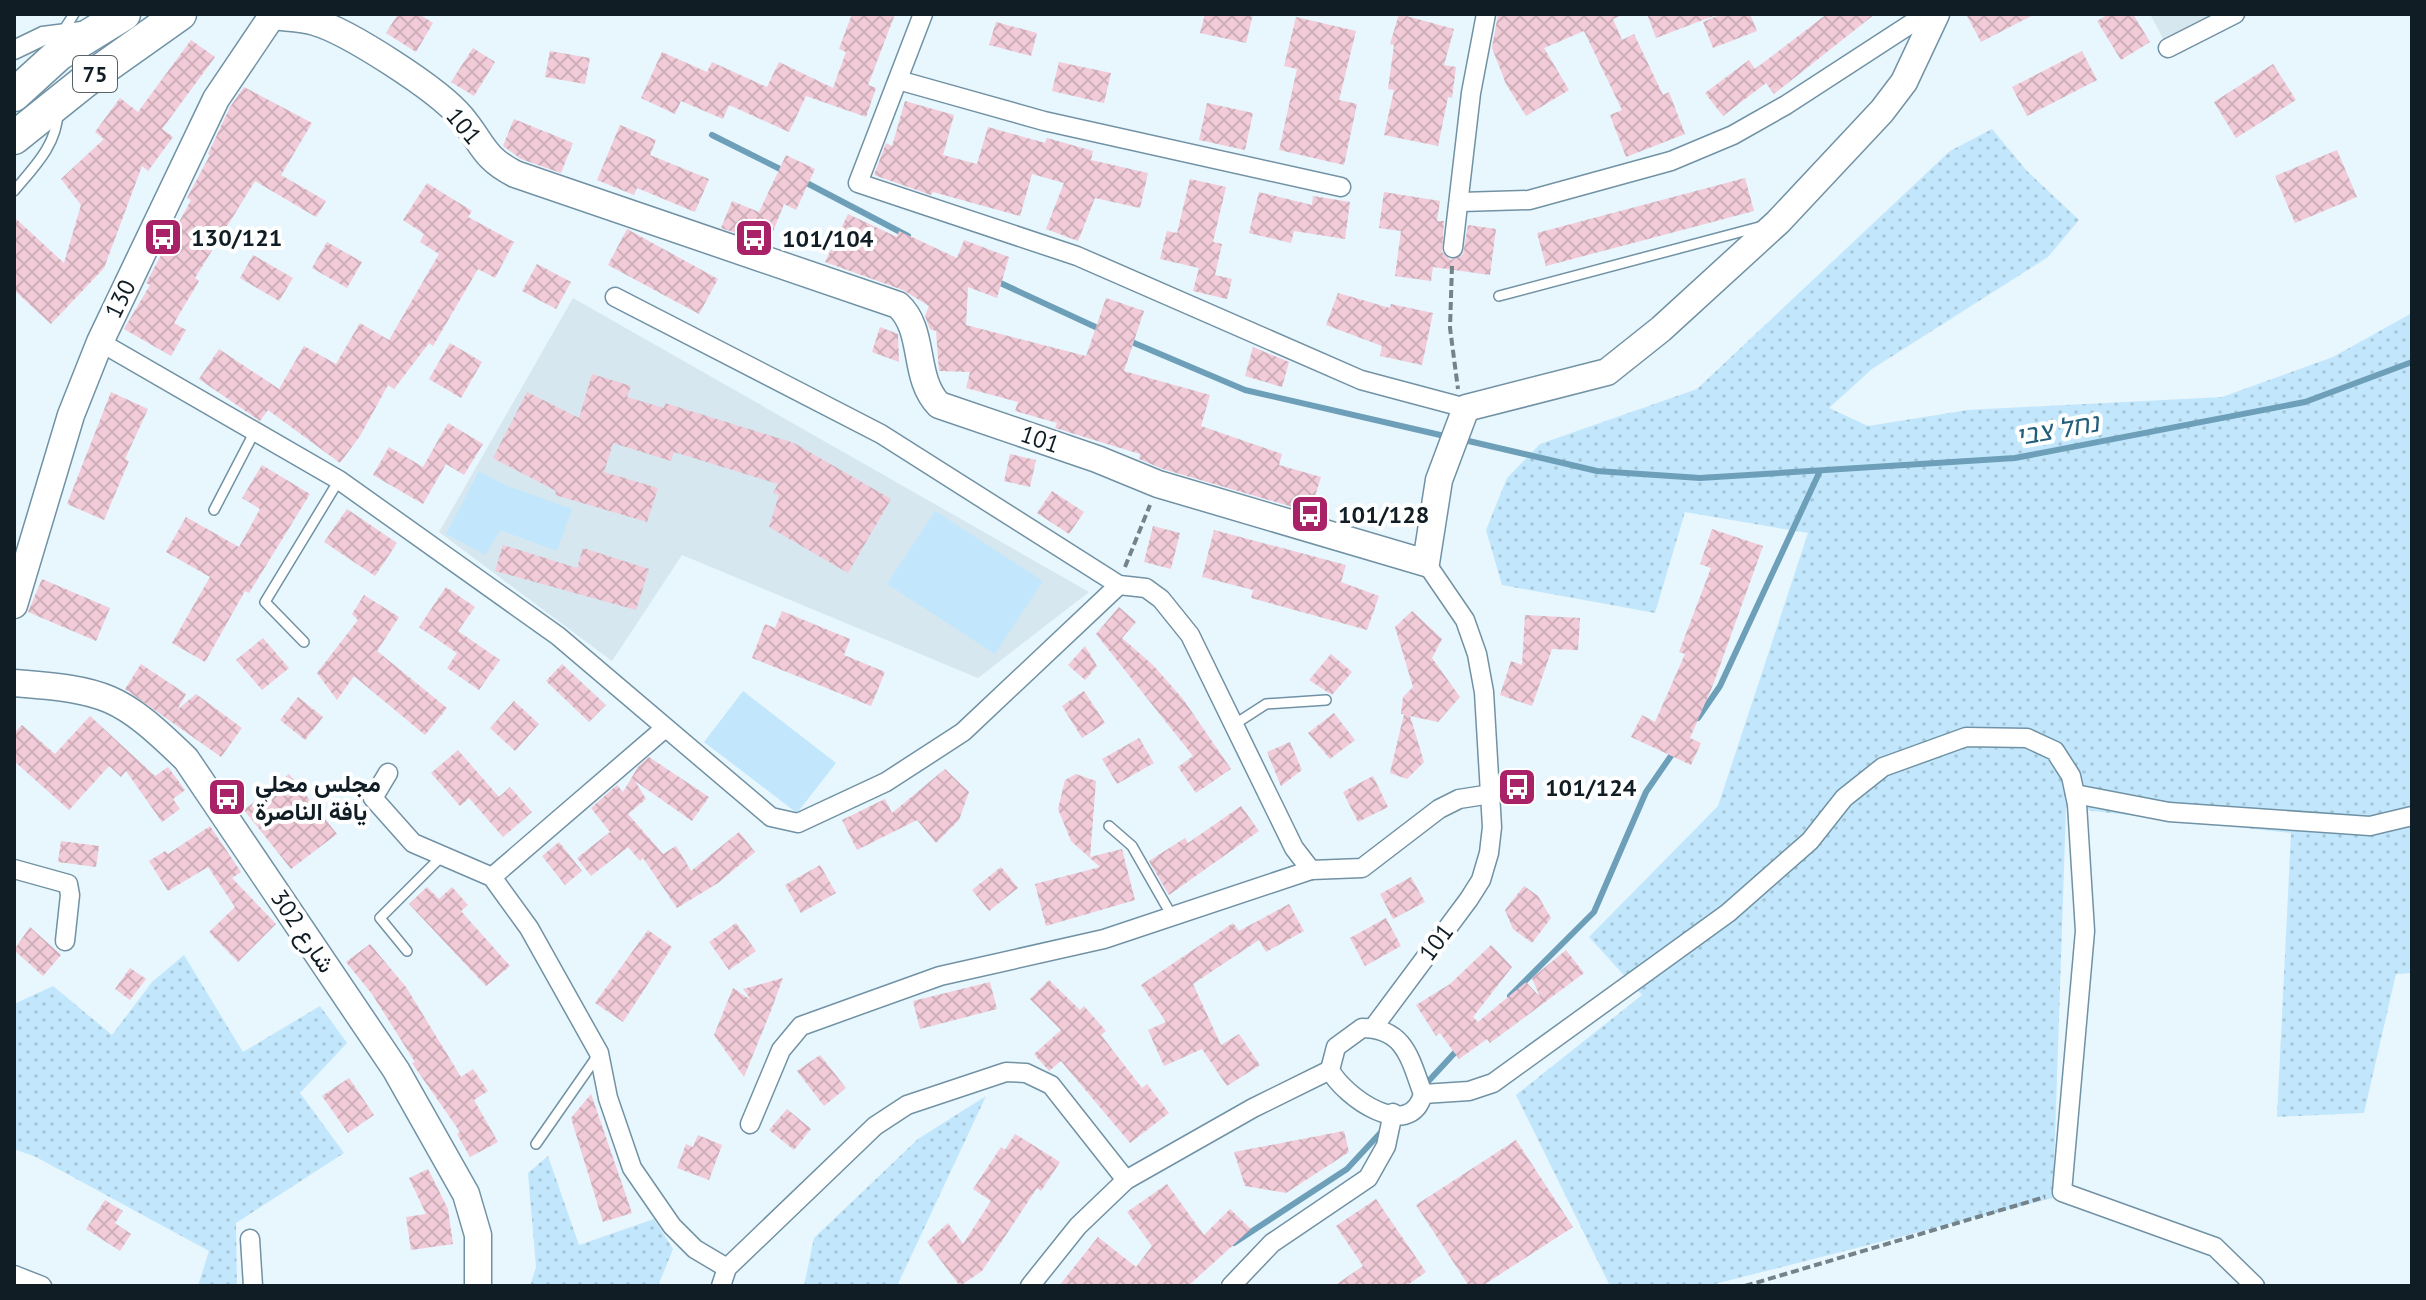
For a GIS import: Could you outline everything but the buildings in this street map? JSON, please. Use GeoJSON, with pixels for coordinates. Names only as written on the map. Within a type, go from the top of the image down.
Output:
{"type":"FeatureCollection","features":[{"type":"Feature","properties":{"kind":"highway","name":"75"},"geometry":{"type":"LineString","coordinates":[[14,138],[58,102],[180,14]]}},
{"type":"Feature","properties":{"kind":"highway","name":"75"},"geometry":{"type":"LineString","coordinates":[[14,95],[100,19]]}},
{"type":"Feature","properties":{"kind":"street"},"geometry":{"type":"LineString","coordinates":[[923,14],[858,183],[1077,256],[1361,380],[1466,408],[1607,372],[1661,329],[1778,222],[1882,111],[1904,82],[1936,14]]}},
{"type":"Feature","properties":{"kind":"street"},"geometry":{"type":"LineString","coordinates":[[1453,248],[1461,202],[1471,93],[1486,14]]}},
{"type":"Feature","properties":{"kind":"street"},"geometry":{"type":"LineString","coordinates":[[1461,202],[1529,200],[1671,161],[1733,135],[1786,105],[1926,14]]}},
{"type":"Feature","properties":{"kind":"street"},"geometry":{"type":"LineString","coordinates":[[2168,48],[2235,14]]}},
{"type":"Feature","properties":{"kind":"street","name":"130"},"geometry":{"type":"LineString","coordinates":[[14,605],[71,415],[100,342],[216,99],[272,15]]}},
{"type":"Feature","properties":{"kind":"street","name":"101"},"geometry":{"type":"LineString","coordinates":[[272,15],[314,22],[333,30],[419,82],[460,115],[492,162],[515,174],[898,305],[907,313],[912,325],[926,392],[939,405],[1097,459],[1158,484],[1426,563],[1465,620],[1477,654],[1490,747],[1489,853],[1481,880],[1373,1028]]}},
{"type":"Feature","properties":{"kind":"street"},"geometry":{"type":"LineString","coordinates":[[14,50],[43,36],[61,35],[100,19]]}},
{"type":"Feature","properties":{"kind":"street"},"geometry":{"type":"LineString","coordinates":[[898,80],[1044,121],[1341,187]]}},
{"type":"Feature","properties":{"kind":"street"},"geometry":{"type":"LineString","coordinates":[[615,297],[881,434],[1119,585],[1146,588],[1161,599],[1190,635],[1294,848],[1311,870]]}},
{"type":"Feature","properties":{"kind":"street"},"geometry":{"type":"LineString","coordinates":[[100,342],[339,480],[558,636],[771,817],[798,823],[886,782],[963,732],[1119,585]]}},
{"type":"Feature","properties":{"kind":"street"},"geometry":{"type":"LineString","coordinates":[[1426,563],[1439,480],[1466,408]]}},
{"type":"Feature","properties":{"kind":"street","name":"شارع 302"},"geometry":{"type":"LineString","coordinates":[[14,683],[101,693],[139,716],[186,759],[396,1070],[466,1194],[478,1235],[478,1286]]}},
{"type":"Feature","properties":{"kind":"street"},"geometry":{"type":"LineString","coordinates":[[492,877],[664,729]]}},
{"type":"Feature","properties":{"kind":"street"},"geometry":{"type":"LineString","coordinates":[[1423,1094],[1469,1091],[1493,1083],[1728,913],[1810,841],[1844,798],[1883,767],[1966,737],[2027,738],[2055,751],[2071,776],[2075,794],[2085,931],[2062,1192],[2215,1247],[2255,1286]]}},
{"type":"Feature","properties":{"kind":"street"},"geometry":{"type":"LineString","coordinates":[[388,773],[373,798],[413,843],[492,877],[529,928],[599,1053],[608,1098],[632,1168],[672,1226],[724,1277],[875,1126],[907,1105],[1006,1072],[1026,1073],[1051,1085],[1126,1180]]}},
{"type":"Feature","properties":{"kind":"street"},"geometry":{"type":"LineString","coordinates":[[750,1124],[781,1050],[801,1026],[940,976],[1104,939],[1311,870],[1362,868],[1439,809],[1459,799],[1491,794]]}},
{"type":"Feature","properties":{"kind":"street"},"geometry":{"type":"LineString","coordinates":[[2075,794],[2169,812],[2370,826],[2412,816]]}},
{"type":"Feature","properties":{"kind":"street"},"geometry":{"type":"LineString","coordinates":[[14,869],[68,884],[70,895],[65,941]]}},
{"type":"Feature","properties":{"kind":"street"},"geometry":{"type":"LineString","coordinates":[[1362,1028],[1387,1031],[1398,1038],[1423,1094],[1416,1109],[1407,1114],[1370,1109],[1338,1085],[1330,1070],[1336,1047],[1362,1028]]}},
{"type":"Feature","properties":{"kind":"street"},"geometry":{"type":"LineString","coordinates":[[1030,1286],[1078,1226],[1126,1180],[1253,1108],[1330,1070]]}},
{"type":"Feature","properties":{"kind":"street"},"geometry":{"type":"LineString","coordinates":[[1231,1286],[1272,1243],[1368,1178],[1386,1146],[1393,1113]]}},
{"type":"Feature","properties":{"kind":"street"},"geometry":{"type":"LineString","coordinates":[[250,1239],[253,1286]]}},
{"type":"Feature","properties":{"kind":"street"},"geometry":{"type":"LineString","coordinates":[[14,1275],[42,1286]]}},
{"type":"Feature","properties":{"kind":"lane"},"geometry":{"type":"LineString","coordinates":[[61,35],[100,19]]}},
{"type":"Feature","properties":{"kind":"lane"},"geometry":{"type":"LineString","coordinates":[[14,191],[44,155],[58,125],[58,102]]}},
{"type":"Feature","properties":{"kind":"lane"},"geometry":{"type":"LineString","coordinates":[[1499,296],[1778,222]]}},
{"type":"Feature","properties":{"kind":"lane"},"geometry":{"type":"LineString","coordinates":[[214,510],[255,431]]}},
{"type":"Feature","properties":{"kind":"lane"},"geometry":{"type":"LineString","coordinates":[[304,642],[265,602],[339,480]]}},
{"type":"Feature","properties":{"kind":"lane"},"geometry":{"type":"LineString","coordinates":[[1235,724],[1266,704],[1326,700]]}},
{"type":"Feature","properties":{"kind":"lane"},"geometry":{"type":"LineString","coordinates":[[1109,826],[1132,846],[1172,916]]}},
{"type":"Feature","properties":{"kind":"lane"},"geometry":{"type":"LineString","coordinates":[[407,951],[380,918],[441,857]]}},
{"type":"Feature","properties":{"kind":"lane"},"geometry":{"type":"LineString","coordinates":[[536,1144],[599,1053]]}},
{"type":"Feature","properties":{"kind":"path"},"geometry":{"type":"LineString","coordinates":[[1453,248],[1450,328],[1459,396],[1466,408]]}},
{"type":"Feature","properties":{"kind":"path"},"geometry":{"type":"LineString","coordinates":[[1119,585],[1158,484]]}},
{"type":"Feature","properties":{"kind":"path"},"geometry":{"type":"LineString","coordinates":[[1745,1286],[2062,1192]]}},
{"type":"Feature","properties":{"kind":"shaded area"},"geometry":{"type":"Polygon","coordinates":[[[2150,14],[2219,14],[2165,42],[2150,14]]]}},
{"type":"Feature","properties":{"kind":"shaded area"},"geometry":{"type":"Polygon","coordinates":[[[1992,129],[2027,171],[2079,220],[2048,257],[1872,369],[1829,408],[1868,426],[1968,410],[2222,397],[2333,357],[2412,313],[2412,973],[2396,974],[2364,1113],[2277,1117],[2291,833],[2066,808],[2053,1198],[1707,1286],[1610,1286],[1516,1095],[1642,995],[1589,937],[1718,806],[1808,533],[1685,512],[1655,613],[1502,585],[1486,530],[1507,478],[1540,444],[1697,389],[1950,151],[1992,129]]]}},
{"type":"Feature","properties":{"kind":"shaded area"},"geometry":{"type":"Polygon","coordinates":[[[573,298],[1089,592],[978,678],[682,555],[612,661],[439,532],[573,298]]]}},
{"type":"Feature","properties":{"kind":"shaded area"},"geometry":{"type":"Polygon","coordinates":[[[479,471],[505,485],[572,509],[557,551],[500,530],[486,555],[446,534],[479,471]]]}},
{"type":"Feature","properties":{"kind":"shaded area"},"geometry":{"type":"Polygon","coordinates":[[[935,511],[1043,581],[995,654],[887,584],[935,511]]]}},
{"type":"Feature","properties":{"kind":"shaded area"},"geometry":{"type":"Polygon","coordinates":[[[743,691],[836,763],[797,813],[704,742],[743,691]]]}},
{"type":"Feature","properties":{"kind":"shaded area"},"geometry":{"type":"Polygon","coordinates":[[[184,955],[243,1052],[320,1006],[347,1043],[300,1093],[344,1153],[236,1223],[237,1286],[198,1286],[209,1251],[36,1157],[14,1149],[14,1004],[53,986],[112,1035],[152,982],[184,955]]]}},
{"type":"Feature","properties":{"kind":"shaded area"},"geometry":{"type":"Polygon","coordinates":[[[986,1096],[897,1286],[804,1286],[814,1238],[918,1139],[986,1096]]]}},
{"type":"Feature","properties":{"kind":"shaded area"},"geometry":{"type":"Polygon","coordinates":[[[548,1156],[579,1245],[654,1219],[673,1249],[658,1286],[530,1286],[536,1267],[528,1173],[548,1156]]]}},
{"type":"Feature","properties":{"kind":"waterway"},"geometry":{"type":"LineString","coordinates":[[712,135],[784,171]]}},
{"type":"Feature","properties":{"kind":"waterway"},"geometry":{"type":"LineString","coordinates":[[801,180],[908,236]]}},
{"type":"Feature","properties":{"kind":"waterway"},"geometry":{"type":"LineString","coordinates":[[996,281],[1102,330]]}},
{"type":"Feature","properties":{"kind":"waterway"},"geometry":{"type":"LineString","coordinates":[[1127,340],[1245,390],[1449,437]]}},
{"type":"Feature","properties":{"kind":"waterway","name":"נחל צבי"},"geometry":{"type":"LineString","coordinates":[[1460,439],[1597,471],[1700,478],[2015,458],[2305,402],[2412,362]]}},
{"type":"Feature","properties":{"kind":"waterway"},"geometry":{"type":"LineString","coordinates":[[1698,718],[1720,686],[1820,471]]}},
{"type":"Feature","properties":{"kind":"waterway"},"geometry":{"type":"LineString","coordinates":[[1510,996],[1594,912],[1646,792],[1675,750]]}},
{"type":"Feature","properties":{"kind":"waterway"},"geometry":{"type":"LineString","coordinates":[[1424,1086],[1460,1047]]}},
{"type":"Feature","properties":{"kind":"waterway"},"geometry":{"type":"LineString","coordinates":[[1234,1243],[1347,1169],[1384,1129]]}},
{"type":"Feature","properties":{"kind":"place","name":"130/121"},"geometry":{"type":"Point","coordinates":[163,237]}},
{"type":"Feature","properties":{"kind":"place","name":"101/104"},"geometry":{"type":"Point","coordinates":[754,238]}},
{"type":"Feature","properties":{"kind":"place","name":"101/128"},"geometry":{"type":"Point","coordinates":[1310,514]}},
{"type":"Feature","properties":{"kind":"place","name":"101/124"},"geometry":{"type":"Point","coordinates":[1517,787]}},
{"type":"Feature","properties":{"kind":"place","name":"مجلس محلي يافة الناصرة"},"geometry":{"type":"Point","coordinates":[227,797]}}]}
